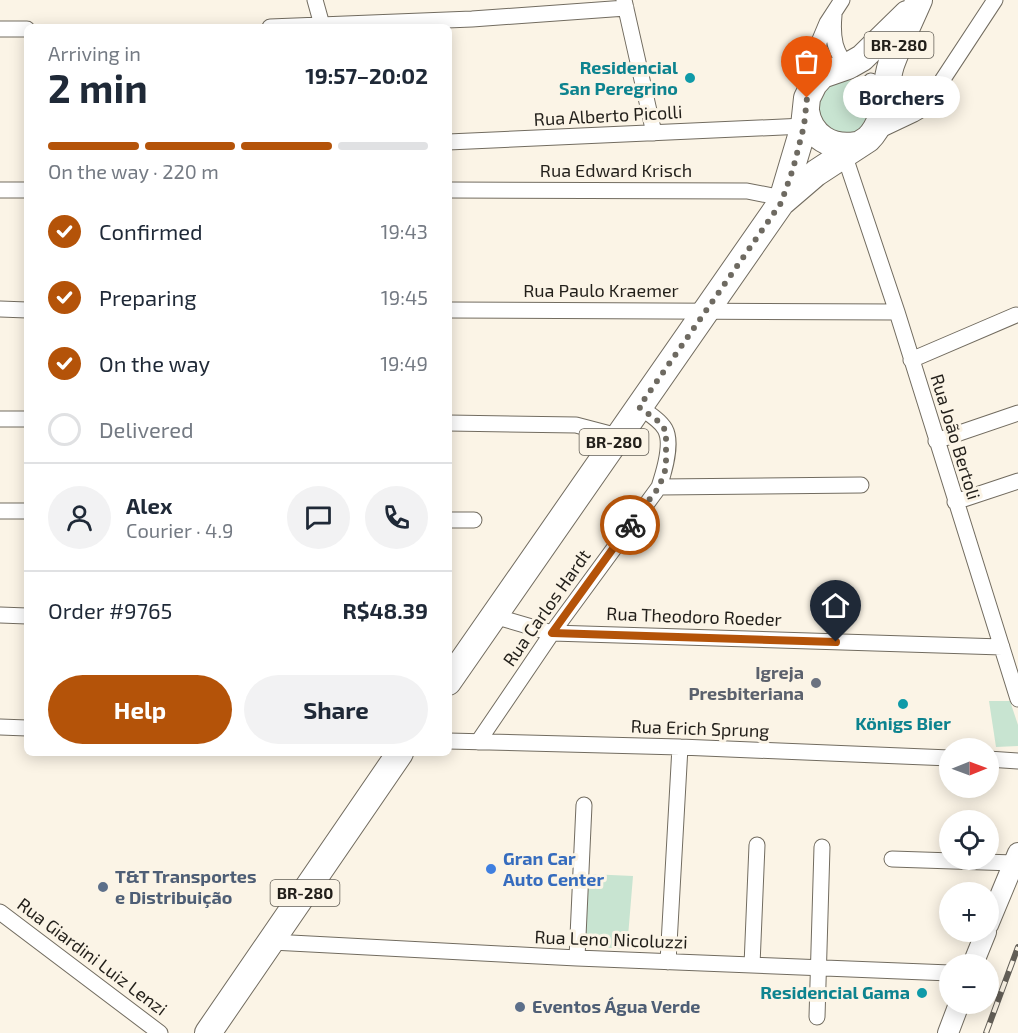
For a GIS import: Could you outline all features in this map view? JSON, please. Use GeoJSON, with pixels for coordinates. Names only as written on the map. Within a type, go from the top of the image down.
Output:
{"type":"FeatureCollection","features":[{"type":"Feature","properties":{"kind":"highway","name":"BR-280"},"geometry":{"type":"LineString","coordinates":[[803,172],[808,123],[807,98],[891,66],[919,0]]}},
{"type":"Feature","properties":{"kind":"highway","name":"BR-280"},"geometry":{"type":"LineString","coordinates":[[452,676],[803,172],[853,144],[880,122],[856,81],[862,58],[919,0]]}},
{"type":"Feature","properties":{"kind":"highway"},"geometry":{"type":"LineString","coordinates":[[808,123],[822,139],[853,144]]}},
{"type":"Feature","properties":{"kind":"highway","name":"BR-280"},"geometry":{"type":"LineString","coordinates":[[208,1033],[398,756]]}},
{"type":"Feature","properties":{"kind":"street"},"geometry":{"type":"LineString","coordinates":[[315,0],[322,24]]}},
{"type":"Feature","properties":{"kind":"street"},"geometry":{"type":"LineString","coordinates":[[853,144],[924,108],[995,0]]}},
{"type":"Feature","properties":{"kind":"street"},"geometry":{"type":"LineString","coordinates":[[347,24],[472,19],[625,4],[654,133]]}},
{"type":"Feature","properties":{"kind":"street"},"geometry":{"type":"LineString","coordinates":[[838,6],[819,42],[856,81],[901,103],[920,101],[934,94]]}},
{"type":"Feature","properties":{"kind":"street"},"geometry":{"type":"LineString","coordinates":[[838,6],[834,42],[837,53],[856,81]]}},
{"type":"Feature","properties":{"kind":"street"},"geometry":{"type":"LineString","coordinates":[[0,29],[24,29]]}},
{"type":"Feature","properties":{"kind":"street","name":"Rua Alberto Picolli"},"geometry":{"type":"LineString","coordinates":[[452,142],[770,128],[808,123]]}},
{"type":"Feature","properties":{"kind":"street"},"geometry":{"type":"LineString","coordinates":[[770,128],[779,133],[803,172],[839,178],[855,186]]}},
{"type":"Feature","properties":{"kind":"street","name":"Rua João Bertoli"},"geometry":{"type":"LineString","coordinates":[[853,144],[855,186],[897,312],[1018,699]]}},
{"type":"Feature","properties":{"kind":"street"},"geometry":{"type":"LineString","coordinates":[[0,190],[24,190]]}},
{"type":"Feature","properties":{"kind":"street","name":"Rua Edward Krisch"},"geometry":{"type":"LineString","coordinates":[[452,190],[747,191],[782,200]]}},
{"type":"Feature","properties":{"kind":"street"},"geometry":{"type":"LineString","coordinates":[[0,309],[24,309]]}},
{"type":"Feature","properties":{"kind":"street","name":"Rua Paulo Kraemer"},"geometry":{"type":"LineString","coordinates":[[452,310],[897,312]]}},
{"type":"Feature","properties":{"kind":"street"},"geometry":{"type":"LineString","coordinates":[[910,357],[1014,311]]}},
{"type":"Feature","properties":{"kind":"street","name":"Rua Carlos Hardt"},"geometry":{"type":"LineString","coordinates":[[478,742],[552,633],[659,487],[666,468],[666,431],[658,421],[639,407]]}},
{"type":"Feature","properties":{"kind":"street"},"geometry":{"type":"LineString","coordinates":[[936,441],[1018,413]]}},
{"type":"Feature","properties":{"kind":"street"},"geometry":{"type":"LineString","coordinates":[[0,419],[24,419]]}},
{"type":"Feature","properties":{"kind":"street"},"geometry":{"type":"LineString","coordinates":[[452,423],[576,425],[618,436]]}},
{"type":"Feature","properties":{"kind":"street"},"geometry":{"type":"LineString","coordinates":[[955,501],[1018,481]]}},
{"type":"Feature","properties":{"kind":"street"},"geometry":{"type":"LineString","coordinates":[[659,487],[861,486]]}},
{"type":"Feature","properties":{"kind":"street"},"geometry":{"type":"LineString","coordinates":[[0,511],[24,511]]}},
{"type":"Feature","properties":{"kind":"street"},"geometry":{"type":"LineString","coordinates":[[452,520],[474,520]]}},
{"type":"Feature","properties":{"kind":"street"},"geometry":{"type":"LineString","coordinates":[[0,615],[24,616]]}},
{"type":"Feature","properties":{"kind":"street","name":"Rua Theodoro Roeder"},"geometry":{"type":"LineString","coordinates":[[494,616],[552,633],[1002,647]]}},
{"type":"Feature","properties":{"kind":"street"},"geometry":{"type":"LineString","coordinates":[[0,727],[24,728]]}},
{"type":"Feature","properties":{"kind":"street","name":"Rua Erich Sprung"},"geometry":{"type":"LineString","coordinates":[[452,741],[680,747],[939,758]]}},
{"type":"Feature","properties":{"kind":"street"},"geometry":{"type":"LineString","coordinates":[[668,962],[680,747]]}},
{"type":"Feature","properties":{"kind":"street"},"geometry":{"type":"LineString","coordinates":[[999,759],[1018,760]]}},
{"type":"Feature","properties":{"kind":"street"},"geometry":{"type":"LineString","coordinates":[[577,958],[584,805]]}},
{"type":"Feature","properties":{"kind":"street"},"geometry":{"type":"LineString","coordinates":[[752,965],[757,844]]}},
{"type":"Feature","properties":{"kind":"street"},"geometry":{"type":"LineString","coordinates":[[817,1017],[822,847]]}},
{"type":"Feature","properties":{"kind":"street"},"geometry":{"type":"LineString","coordinates":[[891,859],[1016,858],[999,899]]}},
{"type":"Feature","properties":{"kind":"street","name":"Rua Giardini Luiz Lenzi"},"geometry":{"type":"LineString","coordinates":[[0,912],[155,1032]]}},
{"type":"Feature","properties":{"kind":"street","name":"Rua Leno Nicoluzzi"},"geometry":{"type":"LineString","coordinates":[[272,942],[577,958],[939,972]]}},
{"type":"Feature","properties":{"kind":"street"},"geometry":{"type":"LineString","coordinates":[[948,1033],[955,1014]]}},
{"type":"Feature","properties":{"kind":"green space"},"geometry":{"type":"Polygon","coordinates":[[[844,79],[861,85],[871,98],[872,104],[868,124],[853,137],[824,131],[815,103],[825,86],[844,79]]]}},
{"type":"Feature","properties":{"kind":"green space"},"geometry":{"type":"Polygon","coordinates":[[[989,701],[1010,701],[1018,725],[1018,746],[999,747],[999,738],[995,738],[989,701]]]}},
{"type":"Feature","properties":{"kind":"green space"},"geometry":{"type":"Polygon","coordinates":[[[589,874],[633,876],[627,949],[582,946],[589,874]]]}},
{"type":"Feature","properties":{"kind":"railway"},"geometry":{"type":"LineString","coordinates":[[986,1033],[1018,947]]}},
{"type":"Feature","properties":{"kind":"way so far"},"geometry":{"type":"LineString","coordinates":[[630,525],[659,487],[666,468],[666,431],[658,421],[639,407],[781,203],[804,126],[807,98]]}},
{"type":"Feature","properties":{"kind":"place","name":"Residencial San Peregrino"},"geometry":{"type":"Point","coordinates":[690,78]}},
{"type":"Feature","properties":{"kind":"place","name":"Borchers"},"geometry":{"type":"Point","coordinates":[807,98]}},
{"type":"Feature","properties":{"kind":"place","name":"Igreja Presbiteriana"},"geometry":{"type":"Point","coordinates":[816,683]}},
{"type":"Feature","properties":{"kind":"place","name":"Königs Bier"},"geometry":{"type":"Point","coordinates":[903,704]}},
{"type":"Feature","properties":{"kind":"place","name":"Gran Car Auto Center"},"geometry":{"type":"Point","coordinates":[491,869]}},
{"type":"Feature","properties":{"kind":"place","name":"T&T Transportes e Distribuição"},"geometry":{"type":"Point","coordinates":[103,887]}},
{"type":"Feature","properties":{"kind":"place","name":"Residencial Gama"},"geometry":{"type":"Point","coordinates":[922,993]}},
{"type":"Feature","properties":{"kind":"place","name":"Eventos Água Verde"},"geometry":{"type":"Point","coordinates":[520,1007]}},
{"type":"Feature","properties":{"kind":"route"},"geometry":{"type":"LineString","coordinates":[[630,525],[552,633],[836,642]]}}]}
